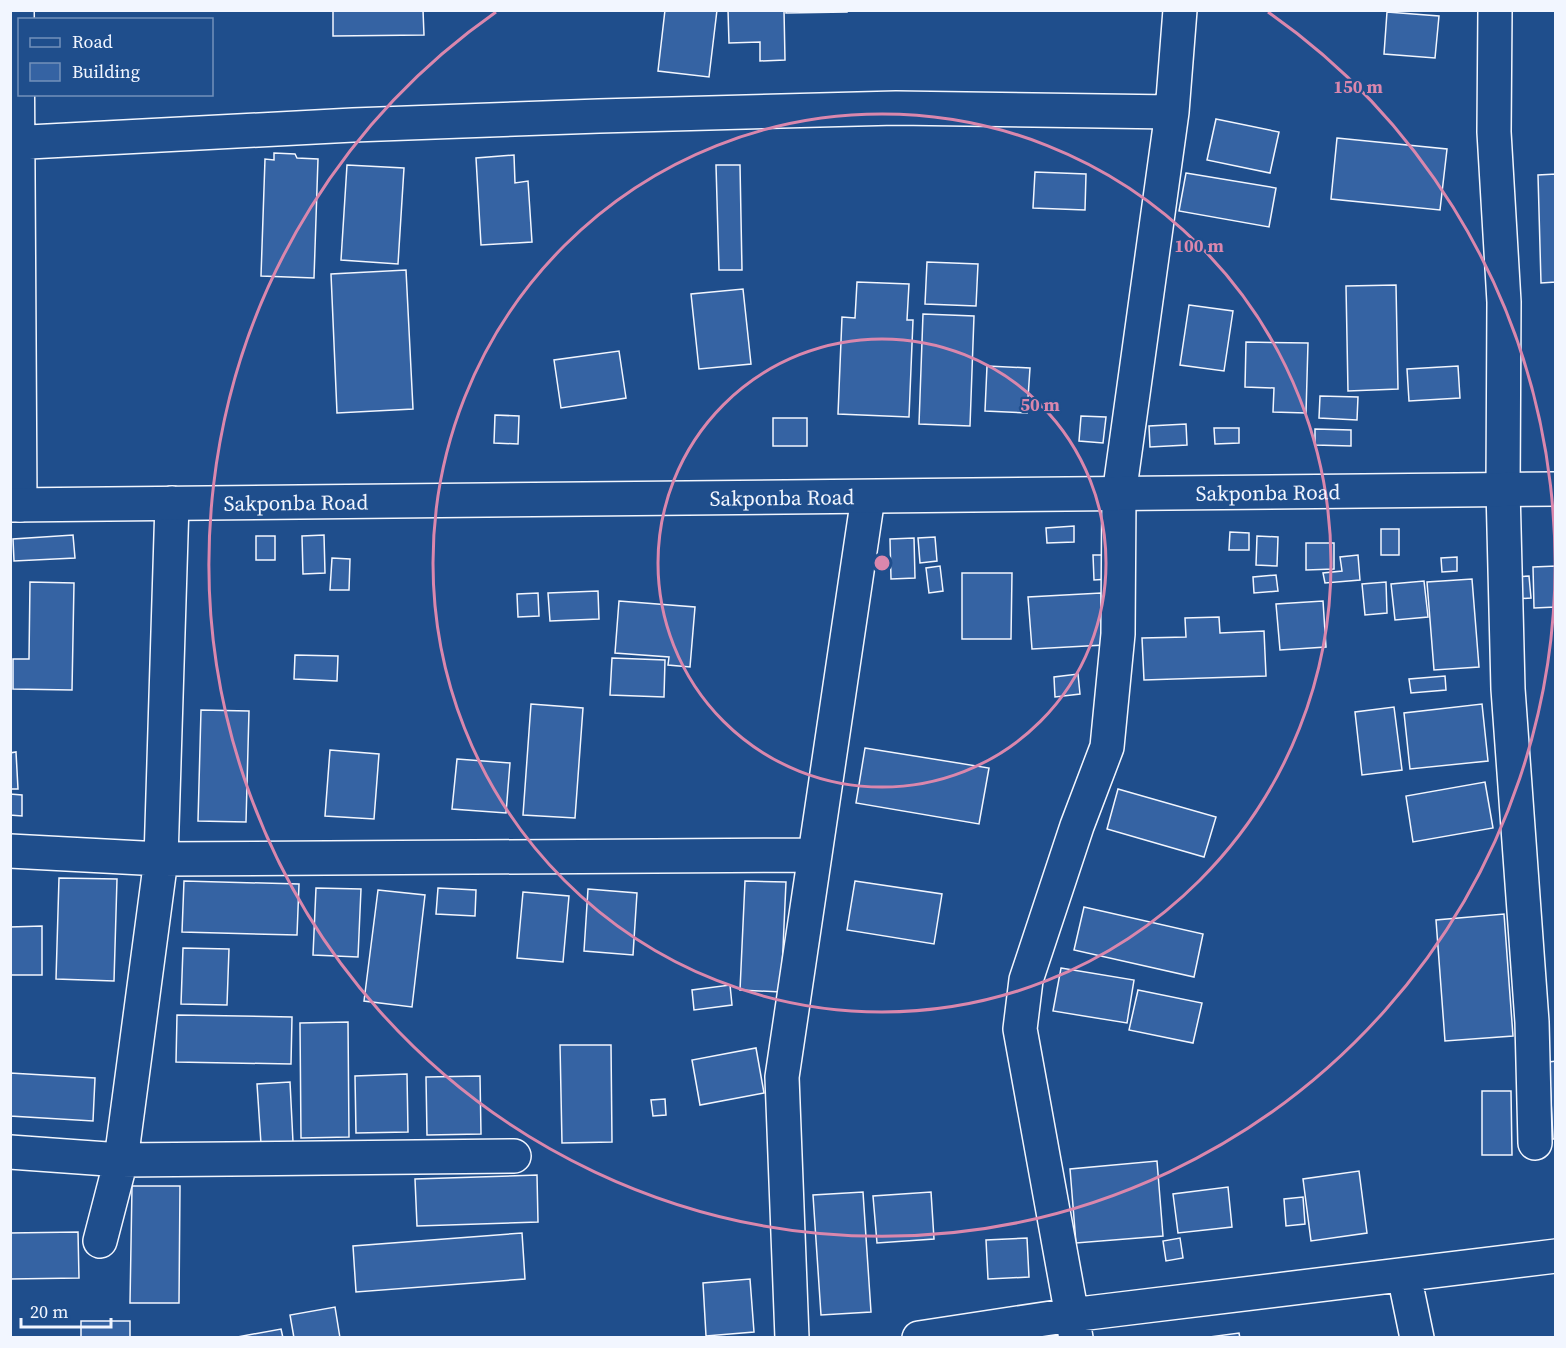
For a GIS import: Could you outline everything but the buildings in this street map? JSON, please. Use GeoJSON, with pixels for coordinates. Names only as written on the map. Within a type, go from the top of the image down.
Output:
{"type":"FeatureCollection","features":[{"type":"Feature","properties":{"kind":"street"},"geometry":{"type":"LineString","coordinates":[[15,505],[14,143],[17,10]]}},
{"type":"Feature","properties":{"kind":"street"},"geometry":{"type":"LineString","coordinates":[[1073,1326],[1020,1029],[1026,980],[1077,826],[1107,747],[1118,634],[1119,495],[1172,112],[1180,10]]}},
{"type":"Feature","properties":{"kind":"street"},"geometry":{"type":"LineString","coordinates":[[1495,10],[1494,132],[1504,302],[1503,489],[1508,688],[1532,1022],[1535,1143]]}},
{"type":"Feature","properties":{"kind":"street"},"geometry":{"type":"LineString","coordinates":[[14,143],[353,125],[896,108],[1172,112]]}},
{"type":"Feature","properties":{"kind":"street","name":"Sakponba Road"},"geometry":{"type":"LineString","coordinates":[[15,505],[1556,489]]}},
{"type":"Feature","properties":{"kind":"street"},"geometry":{"type":"LineString","coordinates":[[792,1338],[782,1077],[868,497]]}},
{"type":"Feature","properties":{"kind":"street"},"geometry":{"type":"LineString","coordinates":[[100,1241],[121,1160],[161,859],[172,503]]}},
{"type":"Feature","properties":{"kind":"street"},"geometry":{"type":"LineString","coordinates":[[10,851],[161,859],[815,855]]}},
{"type":"Feature","properties":{"kind":"street"},"geometry":{"type":"LineString","coordinates":[[10,1152],[121,1160],[514,1156]]}},
{"type":"Feature","properties":{"kind":"street"},"geometry":{"type":"LineString","coordinates":[[920,1338],[1073,1326],[1404,1275],[1556,1256]]}},
{"type":"Feature","properties":{"kind":"street"},"geometry":{"type":"LineString","coordinates":[[1404,1275],[1417,1338]]}}]}
